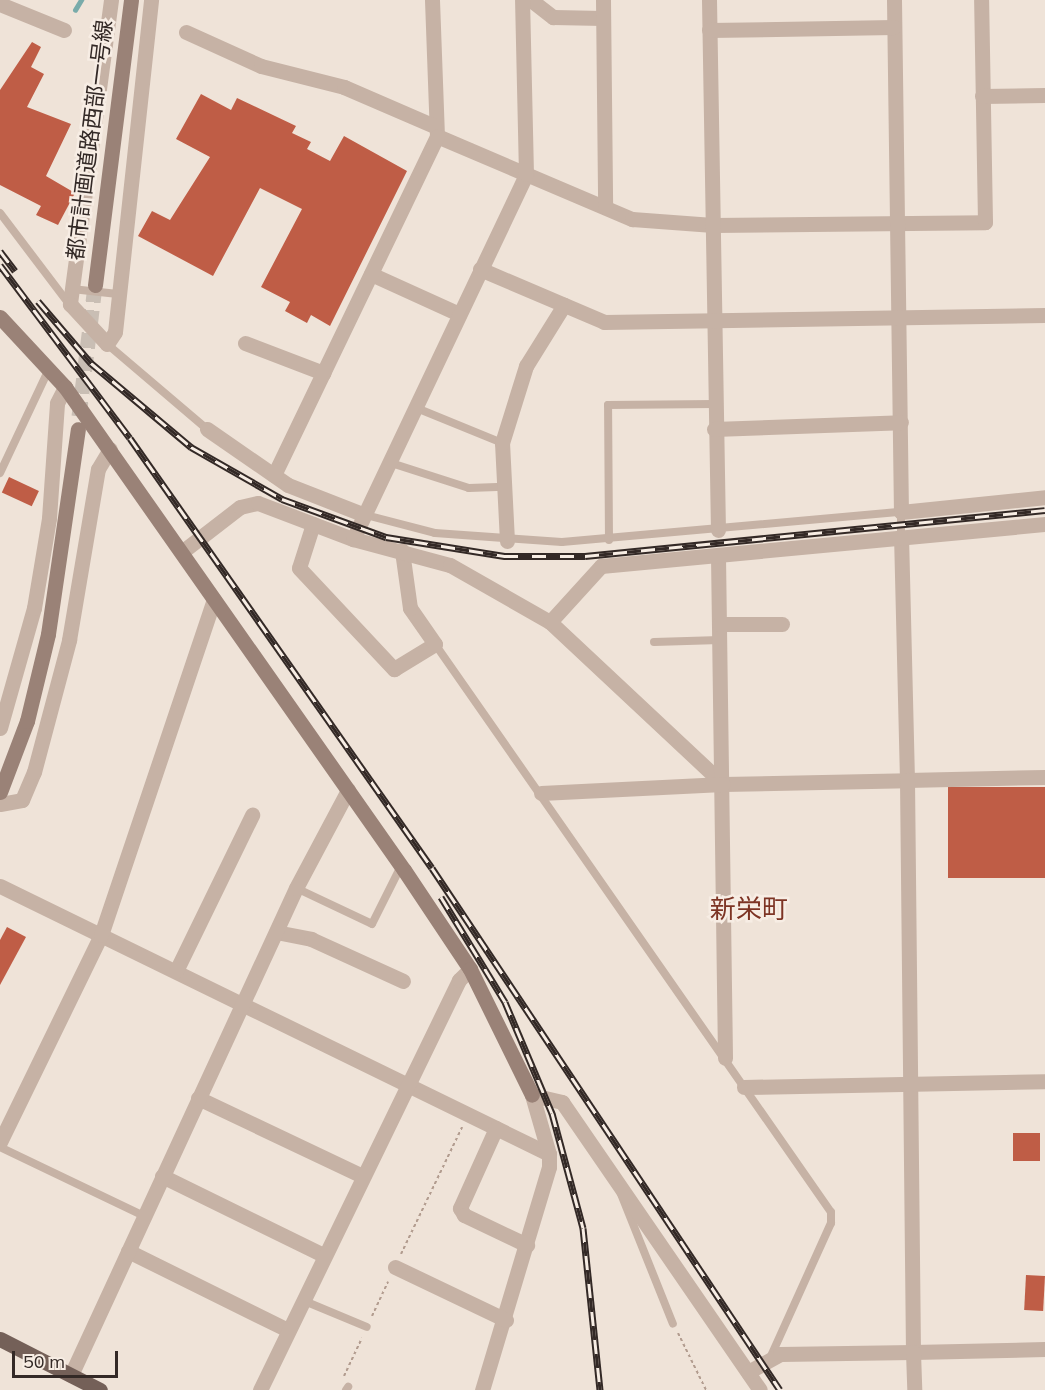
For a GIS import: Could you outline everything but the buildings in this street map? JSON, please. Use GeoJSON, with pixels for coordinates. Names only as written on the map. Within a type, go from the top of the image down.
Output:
{"type":"FeatureCollection","features":[{"type":"Feature","properties":{"kind":"main road"},"geometry":{"type":"LineString","coordinates":[[0,1339],[100,1390]]}},
{"type":"Feature","properties":{"kind":"street"},"geometry":{"type":"LineString","coordinates":[[111,0],[71,297],[107,344],[115,332],[151,0]]}},
{"type":"Feature","properties":{"kind":"street","name":"都市計画道路西部一号線"},"geometry":{"type":"LineString","coordinates":[[95,285],[131,0]]}},
{"type":"Feature","properties":{"kind":"street"},"geometry":{"type":"LineString","coordinates":[[274,475],[371,274],[436,131],[432,0]]}},
{"type":"Feature","properties":{"kind":"street"},"geometry":{"type":"LineString","coordinates":[[352,539],[526,174],[522,0]]}},
{"type":"Feature","properties":{"kind":"street"},"geometry":{"type":"LineString","coordinates":[[531,0],[553,17],[603,18]]}},
{"type":"Feature","properties":{"kind":"street"},"geometry":{"type":"LineString","coordinates":[[603,0],[604,207]]}},
{"type":"Feature","properties":{"kind":"street"},"geometry":{"type":"LineString","coordinates":[[709,0],[714,429],[718,530]]}},
{"type":"Feature","properties":{"kind":"street"},"geometry":{"type":"LineString","coordinates":[[894,0],[901,317],[901,512],[1045,497]]}},
{"type":"Feature","properties":{"kind":"street"},"geometry":{"type":"LineString","coordinates":[[186,32],[261,66],[344,87],[526,174],[632,219],[713,225],[985,222],[981,0]]}},
{"type":"Feature","properties":{"kind":"street"},"geometry":{"type":"LineString","coordinates":[[0,4],[64,30]]}},
{"type":"Feature","properties":{"kind":"street"},"geometry":{"type":"LineString","coordinates":[[709,30],[894,27]]}},
{"type":"Feature","properties":{"kind":"street"},"geometry":{"type":"LineString","coordinates":[[982,96],[1045,95]]}},
{"type":"Feature","properties":{"kind":"street"},"geometry":{"type":"LineString","coordinates":[[480,268],[604,322],[1045,315]]}},
{"type":"Feature","properties":{"kind":"street"},"geometry":{"type":"LineString","coordinates":[[371,274],[459,314]]}},
{"type":"Feature","properties":{"kind":"street"},"geometry":{"type":"LineString","coordinates":[[507,541],[502,443],[526,366],[564,305]]}},
{"type":"Feature","properties":{"kind":"street"},"geometry":{"type":"LineString","coordinates":[[0,317],[50,368],[65,387],[183,551],[214,599],[401,866],[470,969],[532,1095],[549,1154],[506,1320],[482,1390]]}},
{"type":"Feature","properties":{"kind":"street"},"geometry":{"type":"LineString","coordinates":[[245,343],[322,374]]}},
{"type":"Feature","properties":{"kind":"street"},"geometry":{"type":"LineString","coordinates":[[0,728],[34,608],[49,518],[57,403],[65,387]]}},
{"type":"Feature","properties":{"kind":"street"},"geometry":{"type":"LineString","coordinates":[[714,429],[901,422]]}},
{"type":"Feature","properties":{"kind":"street"},"geometry":{"type":"LineString","coordinates":[[0,792],[46,645],[78,429]]}},
{"type":"Feature","properties":{"kind":"street"},"geometry":{"type":"LineString","coordinates":[[207,429],[274,475],[362,514]]}},
{"type":"Feature","properties":{"kind":"street"},"geometry":{"type":"LineString","coordinates":[[0,804],[22,800],[34,772],[69,639],[98,469],[110,449]]}},
{"type":"Feature","properties":{"kind":"street"},"geometry":{"type":"LineString","coordinates":[[183,551],[249,503],[352,539],[450,565],[550,622],[723,784]]}},
{"type":"Feature","properties":{"kind":"street"},"geometry":{"type":"LineString","coordinates":[[313,524],[299,568],[389,668],[400,669],[435,644],[410,608],[402,551]]}},
{"type":"Feature","properties":{"kind":"street"},"geometry":{"type":"LineString","coordinates":[[550,622],[601,566],[1045,524]]}},
{"type":"Feature","properties":{"kind":"street"},"geometry":{"type":"LineString","coordinates":[[901,538],[907,780],[914,1390]]}},
{"type":"Feature","properties":{"kind":"street"},"geometry":{"type":"LineString","coordinates":[[718,556],[723,784],[725,1058]]}},
{"type":"Feature","properties":{"kind":"street"},"geometry":{"type":"LineString","coordinates":[[0,1142],[101,935],[214,599]]}},
{"type":"Feature","properties":{"kind":"street"},"geometry":{"type":"LineString","coordinates":[[719,624],[782,624]]}},
{"type":"Feature","properties":{"kind":"street"},"geometry":{"type":"LineString","coordinates":[[541,793],[723,784],[1045,777]]}},
{"type":"Feature","properties":{"kind":"street"},"geometry":{"type":"LineString","coordinates":[[71,1375],[296,888],[348,790]]}},
{"type":"Feature","properties":{"kind":"street"},"geometry":{"type":"LineString","coordinates":[[176,971],[252,815]]}},
{"type":"Feature","properties":{"kind":"street"},"geometry":{"type":"LineString","coordinates":[[0,886],[549,1154]]}},
{"type":"Feature","properties":{"kind":"street"},"geometry":{"type":"LineString","coordinates":[[276,932],[311,939],[403,981]]}},
{"type":"Feature","properties":{"kind":"street"},"geometry":{"type":"LineString","coordinates":[[260,1390],[323,1255],[459,980],[470,969]]}},
{"type":"Feature","properties":{"kind":"street"},"geometry":{"type":"LineString","coordinates":[[744,1087],[910,1081],[1045,1081]]}},
{"type":"Feature","properties":{"kind":"street"},"geometry":{"type":"LineString","coordinates":[[532,1095],[562,1102],[759,1390]]}},
{"type":"Feature","properties":{"kind":"street"},"geometry":{"type":"LineString","coordinates":[[198,1098],[362,1176]]}},
{"type":"Feature","properties":{"kind":"street"},"geometry":{"type":"LineString","coordinates":[[496,1128],[460,1208],[464,1215],[527,1245]]}},
{"type":"Feature","properties":{"kind":"street"},"geometry":{"type":"LineString","coordinates":[[162,1176],[323,1255]]}},
{"type":"Feature","properties":{"kind":"street"},"geometry":{"type":"LineString","coordinates":[[128,1251],[288,1330]]}},
{"type":"Feature","properties":{"kind":"street"},"geometry":{"type":"LineString","coordinates":[[395,1266],[506,1320]]}},
{"type":"Feature","properties":{"kind":"street"},"geometry":{"type":"LineString","coordinates":[[748,1372],[771,1356],[1045,1349]]}},
{"type":"Feature","properties":{"kind":"lane"},"geometry":{"type":"LineString","coordinates":[[0,213],[71,297],[118,294]]}},
{"type":"Feature","properties":{"kind":"lane"},"geometry":{"type":"LineString","coordinates":[[107,344],[207,429]]}},
{"type":"Feature","properties":{"kind":"lane"},"geometry":{"type":"LineString","coordinates":[[0,473],[50,368]]}},
{"type":"Feature","properties":{"kind":"lane"},"geometry":{"type":"LineString","coordinates":[[609,540],[608,405],[714,404]]}},
{"type":"Feature","properties":{"kind":"lane"},"geometry":{"type":"LineString","coordinates":[[414,407],[502,443]]}},
{"type":"Feature","properties":{"kind":"lane"},"geometry":{"type":"LineString","coordinates":[[388,462],[469,488],[504,487]]}},
{"type":"Feature","properties":{"kind":"lane"},"geometry":{"type":"LineString","coordinates":[[362,514],[435,534],[507,541],[609,540],[901,512],[901,538]]}},
{"type":"Feature","properties":{"kind":"lane"},"geometry":{"type":"LineString","coordinates":[[654,642],[720,640]]}},
{"type":"Feature","properties":{"kind":"lane"},"geometry":{"type":"LineString","coordinates":[[435,644],[725,1058],[832,1216],[771,1356]]}},
{"type":"Feature","properties":{"kind":"lane"},"geometry":{"type":"LineString","coordinates":[[296,888],[372,924],[401,866]]}},
{"type":"Feature","properties":{"kind":"lane"},"geometry":{"type":"LineString","coordinates":[[0,1147],[144,1216]]}},
{"type":"Feature","properties":{"kind":"lane"},"geometry":{"type":"LineString","coordinates":[[618,1182],[620,1202],[674,1324]]}},
{"type":"Feature","properties":{"kind":"lane"},"geometry":{"type":"LineString","coordinates":[[302,1300],[367,1327]]}},
{"type":"Feature","properties":{"kind":"path"},"geometry":{"type":"LineString","coordinates":[[345,1386],[367,1327],[468,1114]]}},
{"type":"Feature","properties":{"kind":"path"},"geometry":{"type":"LineString","coordinates":[[674,1324],[706,1390]]}},
{"type":"Feature","properties":{"kind":"waterway"},"geometry":{"type":"LineString","coordinates":[[75,10],[81,0]]}},
{"type":"Feature","properties":{"kind":"tunnel"},"geometry":{"type":"LineString","coordinates":[[79,416],[95,285]]}},
{"type":"Feature","properties":{"kind":"railway"},"geometry":{"type":"LineString","coordinates":[[0,251],[15,271]]}},
{"type":"Feature","properties":{"kind":"railway"},"geometry":{"type":"LineString","coordinates":[[0,265],[130,438],[432,868],[780,1390]]}},
{"type":"Feature","properties":{"kind":"railway"},"geometry":{"type":"LineString","coordinates":[[38,301],[91,363],[191,447],[282,499],[386,537],[504,556],[585,556],[1045,510]]}},
{"type":"Feature","properties":{"kind":"railway"},"geometry":{"type":"LineString","coordinates":[[441,897],[505,1002],[552,1113],[583,1228],[600,1390]]}},
{"type":"Feature","properties":{"kind":"district","name":"新栄町"},"geometry":{"type":"Point","coordinates":[749,909]}}]}
